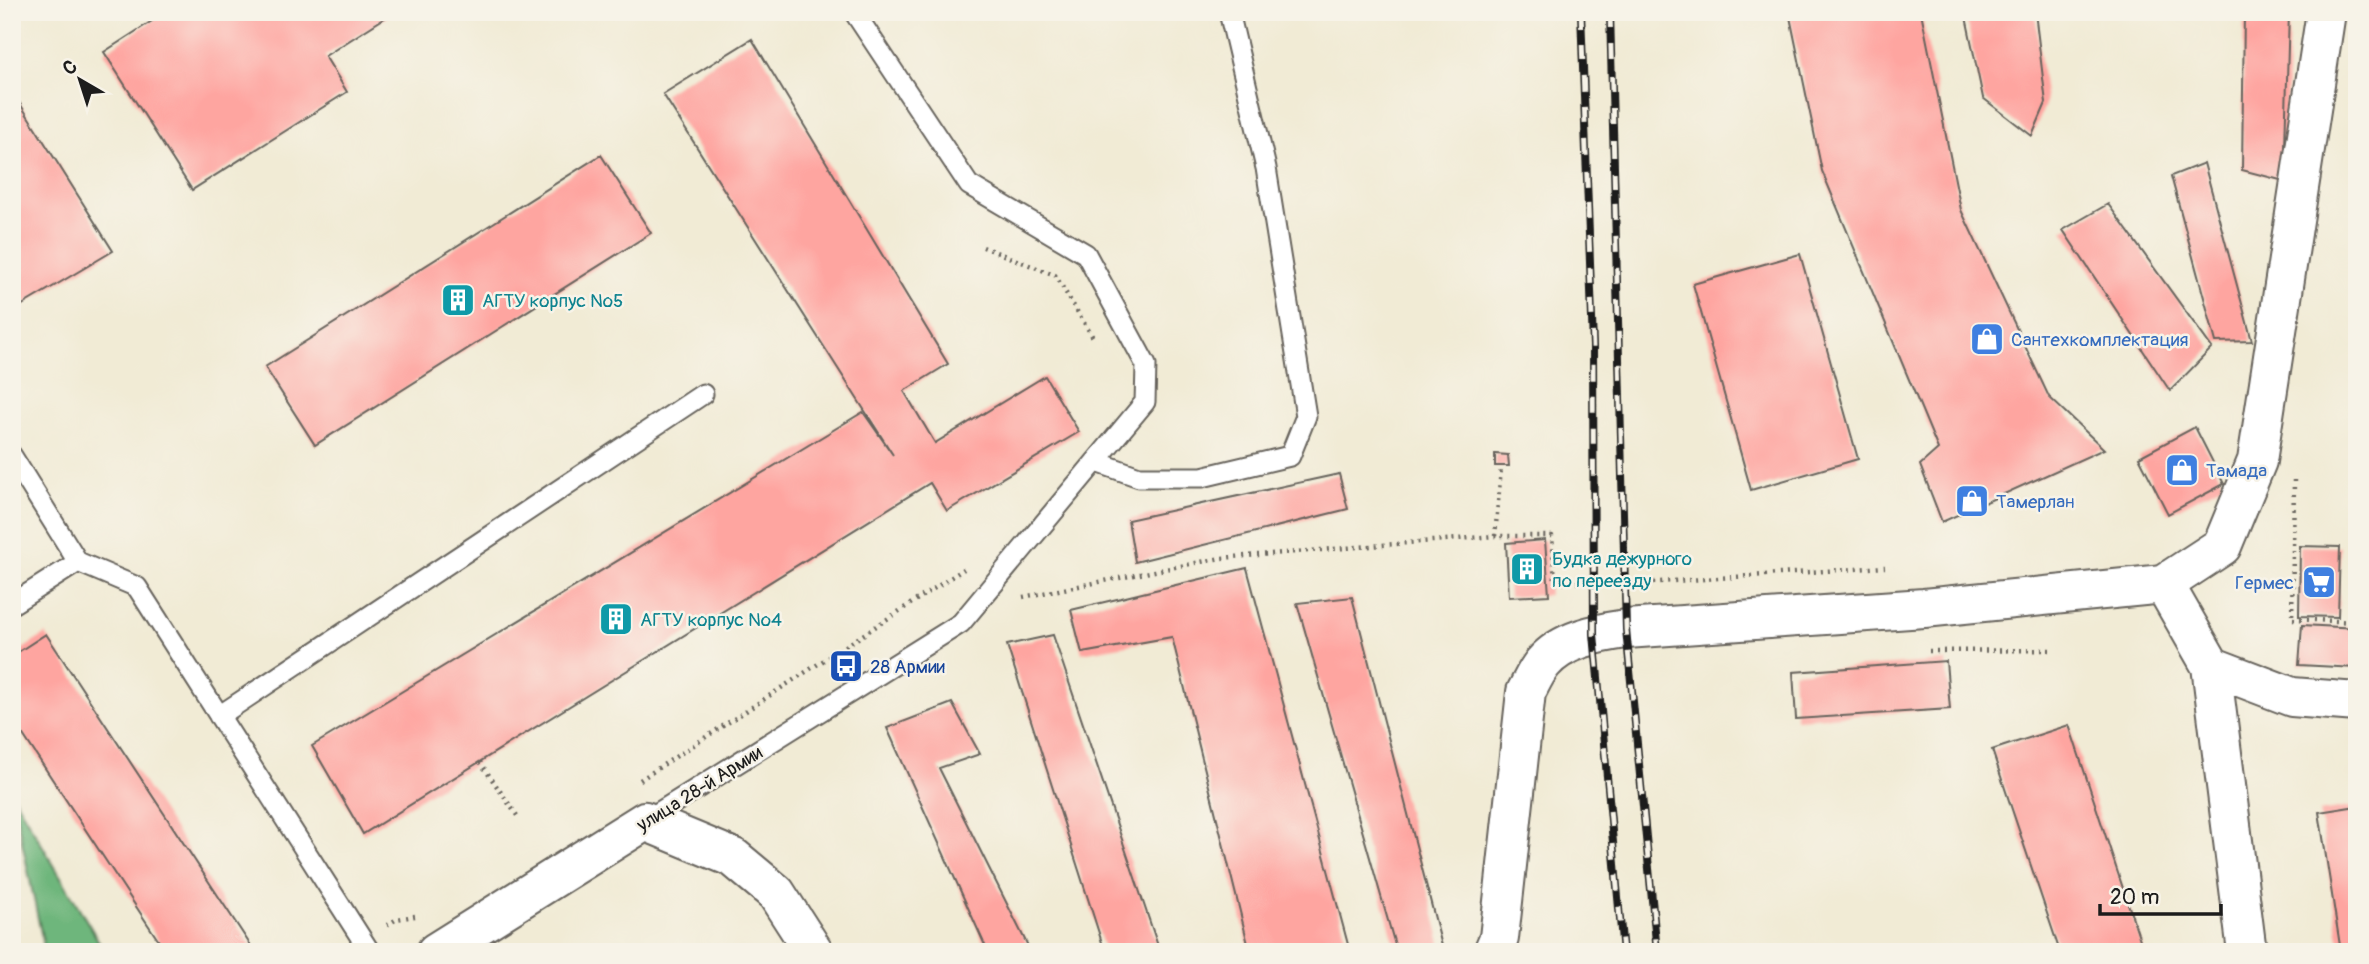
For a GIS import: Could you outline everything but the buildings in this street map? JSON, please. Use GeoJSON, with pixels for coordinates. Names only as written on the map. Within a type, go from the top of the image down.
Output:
{"type":"FeatureCollection","features":[{"type":"Feature","properties":{"kind":"main road"},"geometry":{"type":"LineString","coordinates":[[1493,952],[1499,938],[1526,692],[1544,661],[1567,646],[1594,634],[1626,629],[1924,608],[2164,584],[2222,545],[2256,461],[2326,12]]}},
{"type":"Feature","properties":{"kind":"main road"},"geometry":{"type":"LineString","coordinates":[[2164,584],[2211,666],[2247,952]]}},
{"type":"Feature","properties":{"kind":"main road"},"geometry":{"type":"LineString","coordinates":[[2211,666],[2292,697],[2357,702]]}},
{"type":"Feature","properties":{"kind":"main road"},"geometry":{"type":"LineString","coordinates":[[645,821],[734,858],[776,893],[814,952]]}},
{"type":"Feature","properties":{"kind":"main road","name":"улица 28-й Армии"},"geometry":{"type":"LineString","coordinates":[[436,952],[645,821]]}},
{"type":"Feature","properties":{"kind":"lane","name":"улица 28-й Армии"},"geometry":{"type":"LineString","coordinates":[[645,821],[961,623],[1145,402],[1146,365],[1086,254],[969,185],[854,12]]}},
{"type":"Feature","properties":{"kind":"lane"},"geometry":{"type":"LineString","coordinates":[[1097,462],[1139,477],[1202,477],[1290,456],[1306,416],[1266,168],[1229,12]]}},
{"type":"Feature","properties":{"kind":"lane"},"geometry":{"type":"LineString","coordinates":[[219,716],[703,394]]}},
{"type":"Feature","properties":{"kind":"lane"},"geometry":{"type":"LineString","coordinates":[[12,456],[78,562],[137,587],[366,946]]}},
{"type":"Feature","properties":{"kind":"lane"},"geometry":{"type":"LineString","coordinates":[[12,604],[78,562]]}},
{"type":"Feature","properties":{"kind":"path"},"geometry":{"type":"LineString","coordinates":[[984,247],[1055,275],[1095,341]]}},
{"type":"Feature","properties":{"kind":"path"},"geometry":{"type":"LineString","coordinates":[[1495,536],[1501,469]]}},
{"type":"Feature","properties":{"kind":"path"},"geometry":{"type":"LineString","coordinates":[[1016,600],[1221,558],[1495,536],[1552,536],[1555,583],[1659,582],[1898,566]]}},
{"type":"Feature","properties":{"kind":"path"},"geometry":{"type":"LineString","coordinates":[[633,785],[966,568]]}},
{"type":"Feature","properties":{"kind":"path"},"geometry":{"type":"LineString","coordinates":[[480,762],[518,817]]}},
{"type":"Feature","properties":{"kind":"path"},"geometry":{"type":"LineString","coordinates":[[366,946],[397,919],[424,914]]}},
{"type":"Feature","properties":{"kind":"green space"},"geometry":{"type":"Polygon","coordinates":[[[12,794],[105,952],[45,952],[12,794]]]}},
{"type":"Feature","properties":{"kind":"railway"},"geometry":{"type":"LineString","coordinates":[[1581,12],[1593,346],[1594,634],[1623,952]]}},
{"type":"Feature","properties":{"kind":"railway"},"geometry":{"type":"LineString","coordinates":[[1610,12],[1626,629],[1657,952]]}},
{"type":"Feature","properties":{"kind":"place","name":"АГТУ корпус №5"},"geometry":{"type":"Point","coordinates":[458,300]}},
{"type":"Feature","properties":{"kind":"place","name":"Сантехкомплектация"},"geometry":{"type":"Point","coordinates":[1987,339]}},
{"type":"Feature","properties":{"kind":"place","name":"Тамада"},"geometry":{"type":"Point","coordinates":[2182,470]}},
{"type":"Feature","properties":{"kind":"place","name":"Тамерлан"},"geometry":{"type":"Point","coordinates":[1972,501]}},
{"type":"Feature","properties":{"kind":"place","name":"Будка дежурного по переезду"},"geometry":{"type":"Point","coordinates":[1527,569]}},
{"type":"Feature","properties":{"kind":"place","name":"Гермес"},"geometry":{"type":"Point","coordinates":[2319,582]}},
{"type":"Feature","properties":{"kind":"place","name":"АГТУ корпус №4"},"geometry":{"type":"Point","coordinates":[616,619]}},
{"type":"Feature","properties":{"kind":"place","name":"28 Армии"},"geometry":{"type":"Point","coordinates":[846,666]}}]}
